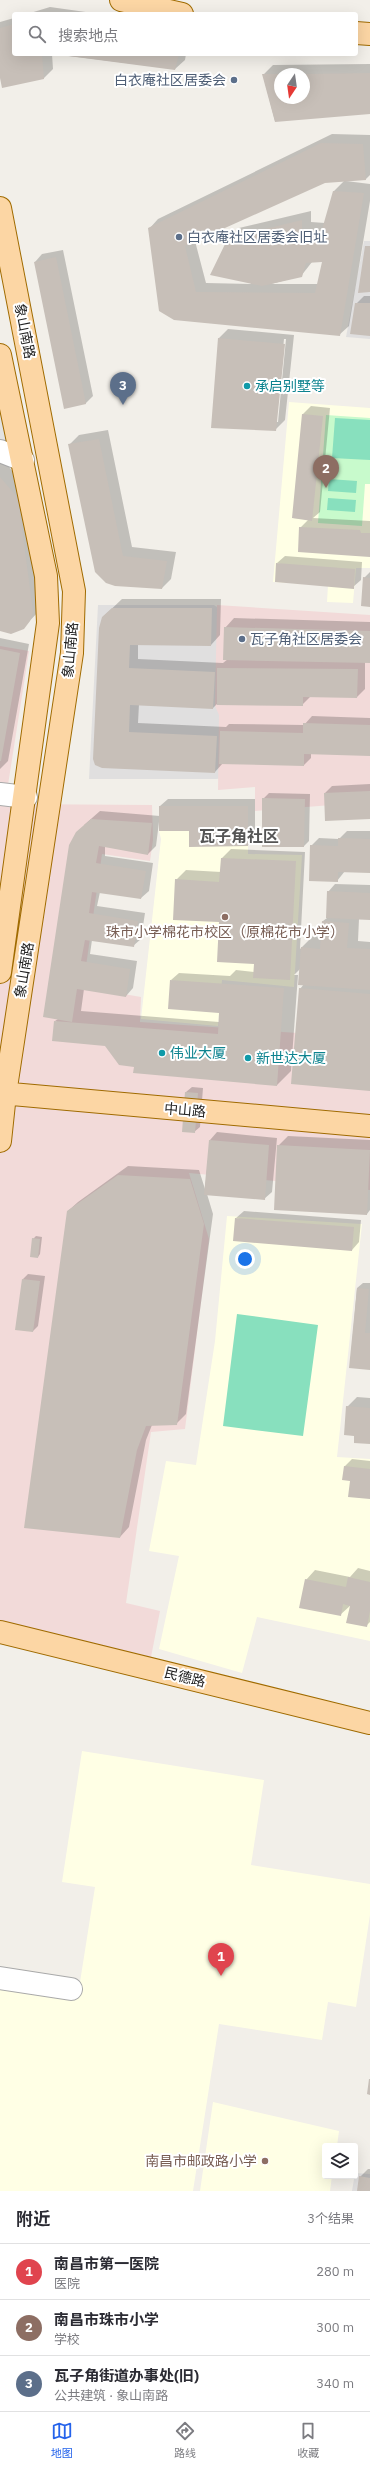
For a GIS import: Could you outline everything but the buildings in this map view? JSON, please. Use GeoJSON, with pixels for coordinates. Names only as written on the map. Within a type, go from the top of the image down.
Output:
{"type":"FeatureCollection","features":[{"type":"Feature","properties":{"kind":"main road"},"geometry":{"type":"LineString","coordinates":[[121,0],[173,12]]}},
{"type":"Feature","properties":{"kind":"main road"},"geometry":{"type":"LineString","coordinates":[[358,33],[370,34]]}},
{"type":"Feature","properties":{"kind":"main road","name":"象山南路"},"geometry":{"type":"LineString","coordinates":[[0,208],[74,590],[72,653],[2,1094],[0,1141]]}},
{"type":"Feature","properties":{"kind":"main road","name":"象山南路"},"geometry":{"type":"LineString","coordinates":[[0,355],[46,576],[48,623],[26,797],[0,972]]}},
{"type":"Feature","properties":{"kind":"main road","name":"中山路"},"geometry":{"type":"LineString","coordinates":[[2,1094],[370,1126]]}},
{"type":"Feature","properties":{"kind":"main road","name":"民德路"},"geometry":{"type":"LineString","coordinates":[[0,1632],[370,1723]]}},
{"type":"Feature","properties":{"kind":"street"},"geometry":{"type":"LineString","coordinates":[[0,451],[23,460]]}},
{"type":"Feature","properties":{"kind":"street"},"geometry":{"type":"LineString","coordinates":[[0,794],[26,797]]}},
{"type":"Feature","properties":{"kind":"street"},"geometry":{"type":"LineString","coordinates":[[0,1978],[71,1989]]}},
{"type":"Feature","properties":{"kind":"shaded area"},"geometry":{"type":"Polygon","coordinates":[[[364,241],[370,241],[370,339],[346,337],[364,241]]]}},
{"type":"Feature","properties":{"kind":"shaded area"},"geometry":{"type":"Polygon","coordinates":[[[289,402],[370,408],[370,568],[356,568],[353,603],[327,602],[328,585],[273,582],[289,402]]]}},
{"type":"Feature","properties":{"kind":"shaded area"},"geometry":{"type":"Polygon","coordinates":[[[0,412],[9,444],[0,440],[0,412]]]}},
{"type":"Feature","properties":{"kind":"shaded area"},"geometry":{"type":"Polygon","coordinates":[[[98,605],[214,605],[230,616],[370,762],[216,779],[89,779],[98,605]]]}},
{"type":"Feature","properties":{"kind":"shaded area"},"geometry":{"type":"Polygon","coordinates":[[[217,605],[370,615],[370,802],[255,811],[255,787],[218,790],[219,715],[215,706],[217,605]]]}},
{"type":"Feature","properties":{"kind":"shaded area"},"geometry":{"type":"Polygon","coordinates":[[[0,646],[29,651],[5,804],[152,805],[153,840],[150,861],[102,854],[83,987],[141,997],[140,1022],[370,1038],[370,1190],[189,1173],[209,1239],[185,1429],[151,1432],[126,1603],[160,1611],[151,1657],[0,1621],[0,646]]]}},
{"type":"Feature","properties":{"kind":"shaded area","name":"珠市小学棉花市校区（原棉花市小学）"},"geometry":{"type":"Polygon","coordinates":[[[159,806],[248,806],[248,854],[302,855],[294,987],[222,980],[218,1026],[141,1019],[161,839],[159,831],[159,806]]]}},
{"type":"Feature","properties":{"kind":"shaded area"},"geometry":{"type":"Polygon","coordinates":[[[227,1216],[362,1224],[337,1457],[370,1459],[370,1641],[257,1617],[242,1673],[159,1649],[179,1556],[149,1551],[166,1461],[196,1465],[215,1341],[227,1216]]]}},
{"type":"Feature","properties":{"kind":"shaded area"},"geometry":{"type":"Polygon","coordinates":[[[82,1751],[264,1780],[251,1865],[370,1884],[370,1915],[356,2007],[328,2002],[322,2040],[219,2024],[193,2191],[0,2191],[0,1969],[80,1982],[95,1887],[62,1882],[82,1751]]]}},
{"type":"Feature","properties":{"kind":"shaded area","name":"南昌市邮政路小学"},"geometry":{"type":"Polygon","coordinates":[[[213,2102],[339,2131],[337,2143],[322,2143],[322,2179],[332,2179],[330,2191],[200,2191],[213,2102]]]}},
{"type":"Feature","properties":{"kind":"shaded area"},"geometry":{"type":"Polygon","coordinates":[[[358,2173],[370,2174],[370,2191],[352,2191],[354,2179],[358,2179],[358,2173]]]}},
{"type":"Feature","properties":{"kind":"green space"},"geometry":{"type":"Polygon","coordinates":[[[326,415],[370,418],[370,484],[365,484],[362,526],[318,523],[326,415]]]}},
{"type":"Feature","properties":{"kind":"green space"},"geometry":{"type":"Polygon","coordinates":[[[335,418],[370,420],[370,460],[332,458],[335,418]]]}},
{"type":"Feature","properties":{"kind":"green space"},"geometry":{"type":"Polygon","coordinates":[[[329,479],[357,481],[356,493],[328,491],[329,479]]]}},
{"type":"Feature","properties":{"kind":"green space"},"geometry":{"type":"Polygon","coordinates":[[[328,498],[356,500],[355,512],[327,510],[328,498]]]}},
{"type":"Feature","properties":{"kind":"green space"},"geometry":{"type":"Polygon","coordinates":[[[237,1314],[318,1325],[303,1436],[223,1426],[237,1314]]]}},
{"type":"Feature","properties":{"kind":"place","name":"白衣庵社区居委会"},"geometry":{"type":"Point","coordinates":[234,80]}},
{"type":"Feature","properties":{"kind":"place","name":"白衣庵社区居委会旧址"},"geometry":{"type":"Point","coordinates":[179,237]}},
{"type":"Feature","properties":{"kind":"place","name":"承启别墅等"},"geometry":{"type":"Point","coordinates":[247,386]}},
{"type":"Feature","properties":{"kind":"place","name":"瓦子角街道办事处(旧)"},"geometry":{"type":"Point","coordinates":[123,405]}},
{"type":"Feature","properties":{"kind":"place","name":"南昌市珠市小学"},"geometry":{"type":"Point","coordinates":[326,488]}},
{"type":"Feature","properties":{"kind":"place","name":"瓦子角社区居委会"},"geometry":{"type":"Point","coordinates":[242,639]}},
{"type":"Feature","properties":{"kind":"place","name":"珠市小学棉花市校区（原棉花市小学）"},"geometry":{"type":"Point","coordinates":[225,917]}},
{"type":"Feature","properties":{"kind":"place","name":"伟业大厦"},"geometry":{"type":"Point","coordinates":[162,1053]}},
{"type":"Feature","properties":{"kind":"place","name":"新世达大厦"},"geometry":{"type":"Point","coordinates":[248,1058]}},
{"type":"Feature","properties":{"kind":"place","name":"南昌市第一医院"},"geometry":{"type":"Point","coordinates":[221,1976]}},
{"type":"Feature","properties":{"kind":"place","name":"南昌市邮政路小学"},"geometry":{"type":"Point","coordinates":[265,2161]}},
{"type":"Feature","properties":{"kind":"district","name":"瓦子角社区"},"geometry":{"type":"Point","coordinates":[239,836]}}]}
